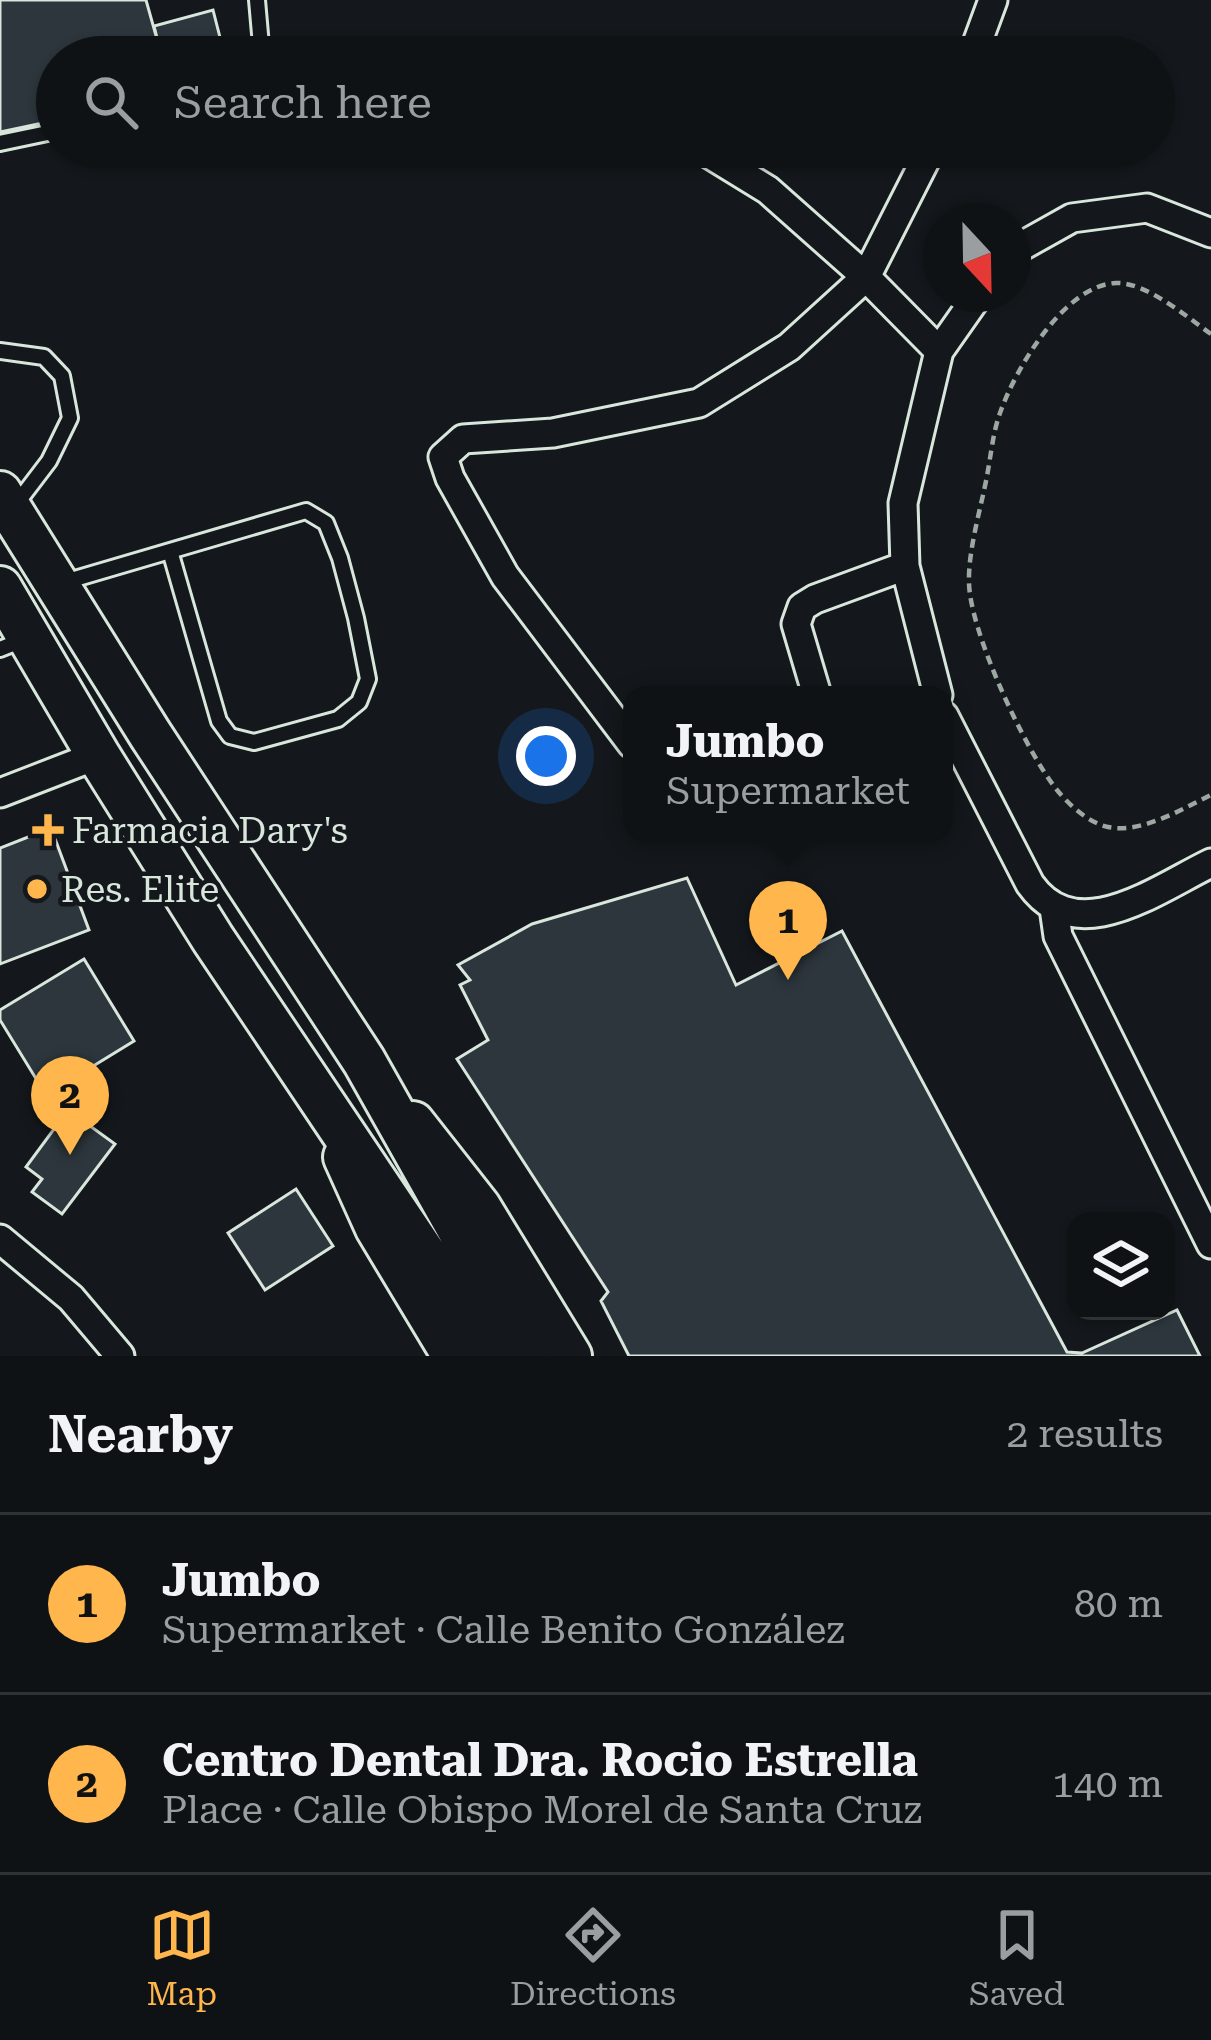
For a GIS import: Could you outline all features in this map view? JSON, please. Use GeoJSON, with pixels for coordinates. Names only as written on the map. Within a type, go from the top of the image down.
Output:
{"type":"FeatureCollection","features":[{"type":"Feature","properties":{"kind":"main road"},"geometry":{"type":"LineString","coordinates":[[6,502],[364,1061],[530,1356]]}},
{"type":"Feature","properties":{"kind":"main road"},"geometry":{"type":"LineString","coordinates":[[0,588],[15,643],[98,755],[213,939],[452,1295],[486,1356]]}},
{"type":"Feature","properties":{"kind":"main road"},"geometry":{"type":"LineString","coordinates":[[364,1061],[479,1207],[570,1356]]}},
{"type":"Feature","properties":{"kind":"main road"},"geometry":{"type":"LineString","coordinates":[[314,1090],[377,1228],[454,1356]]}},
{"type":"Feature","properties":{"kind":"street"},"geometry":{"type":"LineString","coordinates":[[980,36],[993,0]]}},
{"type":"Feature","properties":{"kind":"street"},"geometry":{"type":"LineString","coordinates":[[732,168],[768,190],[866,277],[939,351]]}},
{"type":"Feature","properties":{"kind":"street"},"geometry":{"type":"LineString","coordinates":[[623,732],[505,576],[443,457],[464,440],[554,433],[700,403],[789,347],[866,277],[921,168]]}},
{"type":"Feature","properties":{"kind":"street"},"geometry":{"type":"LineString","coordinates":[[1031,241],[1072,218],[1147,208],[1211,233]]}},
{"type":"Feature","properties":{"kind":"street"},"geometry":{"type":"LineString","coordinates":[[936,686],[905,566],[903,503],[939,351],[966,312]]}},
{"type":"Feature","properties":{"kind":"street"},"geometry":{"type":"LineString","coordinates":[[814,686],[796,624],[802,607],[905,566]]}},
{"type":"Feature","properties":{"kind":"street"},"geometry":{"type":"LineString","coordinates":[[953,734],[1030,884],[1054,908],[1098,913],[1123,907],[1211,863]]}},
{"type":"Feature","properties":{"kind":"street"},"geometry":{"type":"LineString","coordinates":[[0,794],[98,755]]}},
{"type":"Feature","properties":{"kind":"street"},"geometry":{"type":"LineString","coordinates":[[1054,908],[1058,936],[1211,1244]]}},
{"type":"Feature","properties":{"kind":"street"},"geometry":{"type":"LineString","coordinates":[[0,1239],[71,1298],[120,1356]]}},
{"type":"Feature","properties":{"kind":"lane"},"geometry":{"type":"LineString","coordinates":[[257,0],[260,36]]}},
{"type":"Feature","properties":{"kind":"lane"},"geometry":{"type":"LineString","coordinates":[[0,143],[36,135]]}},
{"type":"Feature","properties":{"kind":"lane"},"geometry":{"type":"LineString","coordinates":[[0,352],[44,357],[62,376],[70,418],[50,461],[6,502]]}},
{"type":"Feature","properties":{"kind":"lane"},"geometry":{"type":"LineString","coordinates":[[56,584],[306,511],[326,523],[340,558],[368,679],[359,702],[338,719],[254,742],[230,736],[219,722],[170,551]]}},
{"type":"Feature","properties":{"kind":"path"},"geometry":{"type":"LineString","coordinates":[[1211,334],[1155,294],[1116,283],[1089,292],[1056,314],[999,414],[968,582],[976,631],[1031,753],[1058,792],[1087,819],[1109,828],[1134,826],[1211,795]]}},
{"type":"Feature","properties":{"kind":"building"},"geometry":{"type":"Polygon","coordinates":[[[0,0],[146,0],[156,36],[36,36],[36,124],[0,132],[0,0]]]}},
{"type":"Feature","properties":{"kind":"building"},"geometry":{"type":"Polygon","coordinates":[[[213,10],[220,36],[157,36],[154,26],[213,10]]]}},
{"type":"Feature","properties":{"kind":"building","name":"Res. Elite"},"geometry":{"type":"Polygon","coordinates":[[[51,828],[89,930],[0,964],[0,848],[51,828]]]}},
{"type":"Feature","properties":{"kind":"building"},"geometry":{"type":"Polygon","coordinates":[[[687,878],[736,985],[842,931],[1067,1352],[1082,1353],[1155,1320],[1175,1320],[1177,1310],[1200,1356],[629,1356],[601,1301],[608,1292],[457,1059],[488,1040],[460,985],[470,980],[458,965],[532,924],[687,878]]]}},
{"type":"Feature","properties":{"kind":"building"},"geometry":{"type":"Polygon","coordinates":[[[84,959],[134,1041],[46,1095],[0,1020],[0,1010],[84,959]]]}},
{"type":"Feature","properties":{"kind":"building"},"geometry":{"type":"Polygon","coordinates":[[[68,1110],[115,1144],[62,1214],[32,1192],[42,1179],[26,1167],[68,1110]]]}},
{"type":"Feature","properties":{"kind":"building"},"geometry":{"type":"Polygon","coordinates":[[[296,1189],[333,1246],[265,1290],[228,1233],[296,1189]]]}},
{"type":"Feature","properties":{"kind":"place","name":"Farmacia Dary's"},"geometry":{"type":"Point","coordinates":[48,830]}},
{"type":"Feature","properties":{"kind":"place","name":"Res. Elite"},"geometry":{"type":"Point","coordinates":[37,889]}},
{"type":"Feature","properties":{"kind":"place","name":"Jumbo"},"geometry":{"type":"Point","coordinates":[788,980]}},
{"type":"Feature","properties":{"kind":"place","name":"Centro Dental Dra. Rocio Estrella"},"geometry":{"type":"Point","coordinates":[70,1155]}}]}
